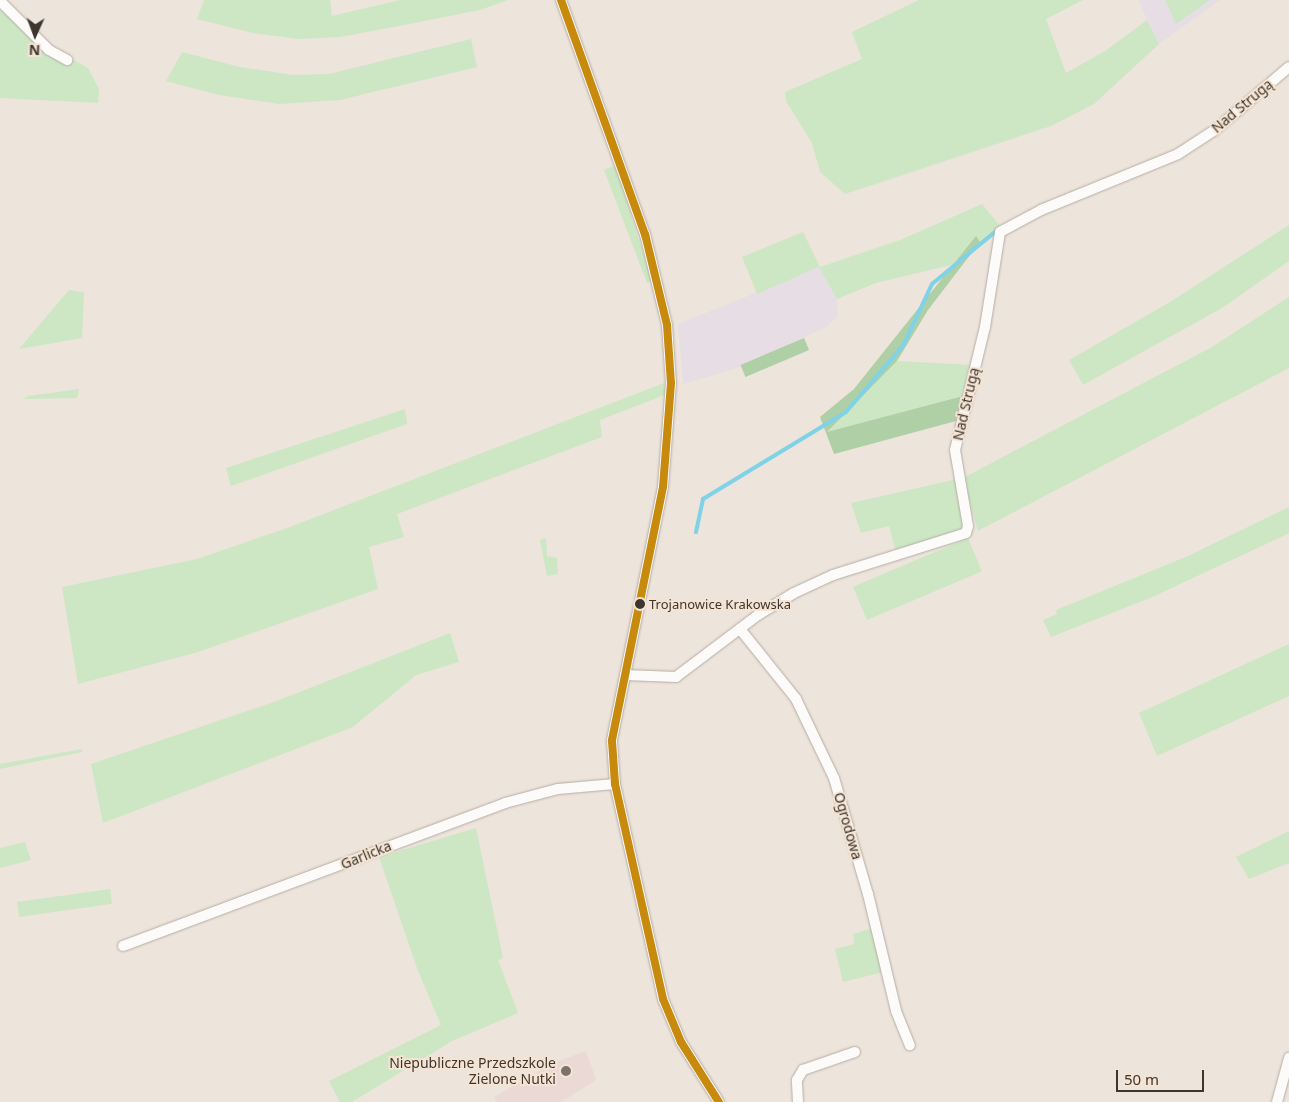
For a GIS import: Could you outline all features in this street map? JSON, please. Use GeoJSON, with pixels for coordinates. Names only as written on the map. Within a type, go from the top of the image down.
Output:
{"type":"FeatureCollection","features":[{"type":"Feature","properties":{"kind":"street"},"geometry":{"type":"LineString","coordinates":[[560,0],[645,234],[667,325],[671,383],[663,487],[612,741],[615,784],[663,999],[681,1042],[719,1102]]}},
{"type":"Feature","properties":{"kind":"street"},"geometry":{"type":"LineString","coordinates":[[0,1],[49,50],[67,60]]}},
{"type":"Feature","properties":{"kind":"street","name":"Nad Strugą"},"geometry":{"type":"LineString","coordinates":[[625,675],[676,677],[786,597],[833,575],[966,533],[968,526],[955,450],[985,327],[1000,232],[1041,210],[1178,154],[1215,130],[1289,67]]}},
{"type":"Feature","properties":{"kind":"street","name":"Ogrodowa"},"geometry":{"type":"LineString","coordinates":[[740,629],[796,699],[834,778],[868,894],[896,1011],[910,1046]]}},
{"type":"Feature","properties":{"kind":"street","name":"Garlicka"},"geometry":{"type":"LineString","coordinates":[[123,946],[506,804],[558,789],[615,784]]}},
{"type":"Feature","properties":{"kind":"street"},"geometry":{"type":"LineString","coordinates":[[798,1102],[797,1080],[803,1070],[855,1052]]}},
{"type":"Feature","properties":{"kind":"street"},"geometry":{"type":"LineString","coordinates":[[1276,1102],[1289,1058]]}},
{"type":"Feature","properties":{"kind":"shaded area"},"geometry":{"type":"Polygon","coordinates":[[[1138,0],[1220,0],[1159,44],[1138,0]]]}},
{"type":"Feature","properties":{"kind":"shaded area"},"geometry":{"type":"Polygon","coordinates":[[[820,267],[837,299],[838,315],[828,326],[741,367],[683,384],[678,324],[820,267]]]}},
{"type":"Feature","properties":{"kind":"shaded area","name":"Niepubliczne Przedszkole Zielone Nutki"},"geometry":{"type":"Polygon","coordinates":[[[586,1051],[596,1080],[561,1102],[497,1102],[494,1097],[553,1063],[586,1051]]]}},
{"type":"Feature","properties":{"kind":"green space"},"geometry":{"type":"Polygon","coordinates":[[[204,0],[330,0],[332,16],[400,0],[508,0],[480,10],[399,26],[340,37],[299,39],[253,33],[197,19],[204,0]]]}},
{"type":"Feature","properties":{"kind":"green space"},"geometry":{"type":"Polygon","coordinates":[[[919,0],[1083,0],[1046,19],[1066,73],[1105,51],[1147,20],[1159,44],[1094,104],[1051,126],[845,194],[820,172],[812,143],[786,101],[785,92],[862,59],[852,32],[919,0]]]}},
{"type":"Feature","properties":{"kind":"green space"},"geometry":{"type":"Polygon","coordinates":[[[1165,0],[1210,0],[1176,24],[1165,0]]]}},
{"type":"Feature","properties":{"kind":"green space"},"geometry":{"type":"Polygon","coordinates":[[[3,9],[50,56],[68,65],[72,59],[88,68],[99,89],[98,103],[0,98],[0,11],[3,9]]]}},
{"type":"Feature","properties":{"kind":"green space"},"geometry":{"type":"Polygon","coordinates":[[[471,39],[477,67],[340,100],[279,104],[219,95],[166,81],[182,52],[240,67],[293,75],[329,74],[471,39]]]}},
{"type":"Feature","properties":{"kind":"green space"},"geometry":{"type":"Polygon","coordinates":[[[615,165],[652,281],[647,283],[604,170],[615,165]]]}},
{"type":"Feature","properties":{"kind":"green space"},"geometry":{"type":"Polygon","coordinates":[[[982,204],[1000,226],[997,233],[980,242],[976,237],[955,264],[876,283],[837,299],[819,267],[757,294],[742,257],[803,232],[820,267],[900,240],[982,204]]]}},
{"type":"Feature","properties":{"kind":"green space"},"geometry":{"type":"Polygon","coordinates":[[[1289,225],[1289,261],[1222,308],[1083,385],[1069,360],[1170,302],[1289,225]]]}},
{"type":"Feature","properties":{"kind":"green space"},"geometry":{"type":"Polygon","coordinates":[[[976,236],[980,242],[928,310],[897,361],[827,432],[963,396],[956,421],[834,454],[820,417],[854,389],[976,236]]]}},
{"type":"Feature","properties":{"kind":"green space"},"geometry":{"type":"Polygon","coordinates":[[[69,290],[84,292],[82,338],[19,349],[69,290]]]}},
{"type":"Feature","properties":{"kind":"green space"},"geometry":{"type":"Polygon","coordinates":[[[1289,297],[1289,368],[978,531],[963,478],[1212,347],[1289,297]]]}},
{"type":"Feature","properties":{"kind":"green space"},"geometry":{"type":"Polygon","coordinates":[[[804,338],[809,350],[746,377],[740,365],[804,338]]]}},
{"type":"Feature","properties":{"kind":"green space"},"geometry":{"type":"Polygon","coordinates":[[[897,361],[972,365],[963,396],[826,433],[897,361]]]}},
{"type":"Feature","properties":{"kind":"green space"},"geometry":{"type":"Polygon","coordinates":[[[664,383],[665,395],[600,420],[602,437],[397,514],[404,537],[369,547],[378,589],[198,652],[78,684],[62,587],[197,559],[287,528],[664,383]]]}},
{"type":"Feature","properties":{"kind":"green space"},"geometry":{"type":"Polygon","coordinates":[[[79,389],[77,398],[23,399],[28,396],[79,389]]]}},
{"type":"Feature","properties":{"kind":"green space"},"geometry":{"type":"Polygon","coordinates":[[[405,409],[407,424],[231,486],[226,468],[405,409]]]}},
{"type":"Feature","properties":{"kind":"green space"},"geometry":{"type":"Polygon","coordinates":[[[957,479],[964,525],[959,532],[896,552],[889,526],[861,533],[851,503],[957,479]]]}},
{"type":"Feature","properties":{"kind":"green space"},"geometry":{"type":"Polygon","coordinates":[[[1289,507],[1289,533],[1150,598],[1051,637],[1043,620],[1057,614],[1056,610],[1188,556],[1289,507]]]}},
{"type":"Feature","properties":{"kind":"green space"},"geometry":{"type":"Polygon","coordinates":[[[546,538],[547,556],[557,558],[558,574],[547,576],[540,540],[546,538]]]}},
{"type":"Feature","properties":{"kind":"green space"},"geometry":{"type":"Polygon","coordinates":[[[968,538],[982,571],[867,620],[853,587],[968,538]]]}},
{"type":"Feature","properties":{"kind":"green space"},"geometry":{"type":"Polygon","coordinates":[[[450,633],[459,662],[416,675],[353,727],[103,823],[91,764],[274,702],[450,633]]]}},
{"type":"Feature","properties":{"kind":"green space"},"geometry":{"type":"Polygon","coordinates":[[[1289,644],[1289,696],[1157,756],[1139,713],[1289,644]]]}},
{"type":"Feature","properties":{"kind":"green space"},"geometry":{"type":"Polygon","coordinates":[[[82,749],[82,752],[0,769],[0,764],[82,749]]]}},
{"type":"Feature","properties":{"kind":"green space"},"geometry":{"type":"Polygon","coordinates":[[[476,828],[503,958],[498,960],[518,1013],[452,1041],[352,1102],[340,1102],[329,1081],[441,1025],[418,971],[379,857],[476,828]]]}},
{"type":"Feature","properties":{"kind":"green space"},"geometry":{"type":"Polygon","coordinates":[[[1289,831],[1289,863],[1249,879],[1236,857],[1289,831]]]}},
{"type":"Feature","properties":{"kind":"green space"},"geometry":{"type":"Polygon","coordinates":[[[25,842],[31,860],[0,868],[0,848],[25,842]]]}},
{"type":"Feature","properties":{"kind":"green space"},"geometry":{"type":"Polygon","coordinates":[[[110,889],[112,904],[19,917],[17,902],[110,889]]]}},
{"type":"Feature","properties":{"kind":"green space"},"geometry":{"type":"Polygon","coordinates":[[[873,928],[883,972],[843,982],[835,949],[854,944],[853,934],[873,928]]]}},
{"type":"Feature","properties":{"kind":"waterway"},"geometry":{"type":"LineString","coordinates":[[696,532],[703,499],[846,412],[903,346],[932,284],[996,231]]}},
{"type":"Feature","properties":{"kind":"transit line"},"geometry":{"type":"LineString","coordinates":[[561,0],[645,234],[667,325],[671,383],[663,487],[612,741],[615,784],[663,999],[681,1042],[719,1102]]}},
{"type":"Feature","properties":{"kind":"place","name":"Trojanowice Krakowska"},"geometry":{"type":"Point","coordinates":[640,604]}},
{"type":"Feature","properties":{"kind":"place","name":"Niepubliczne Przedszkole Zielone Nutki"},"geometry":{"type":"Point","coordinates":[566,1071]}}]}
